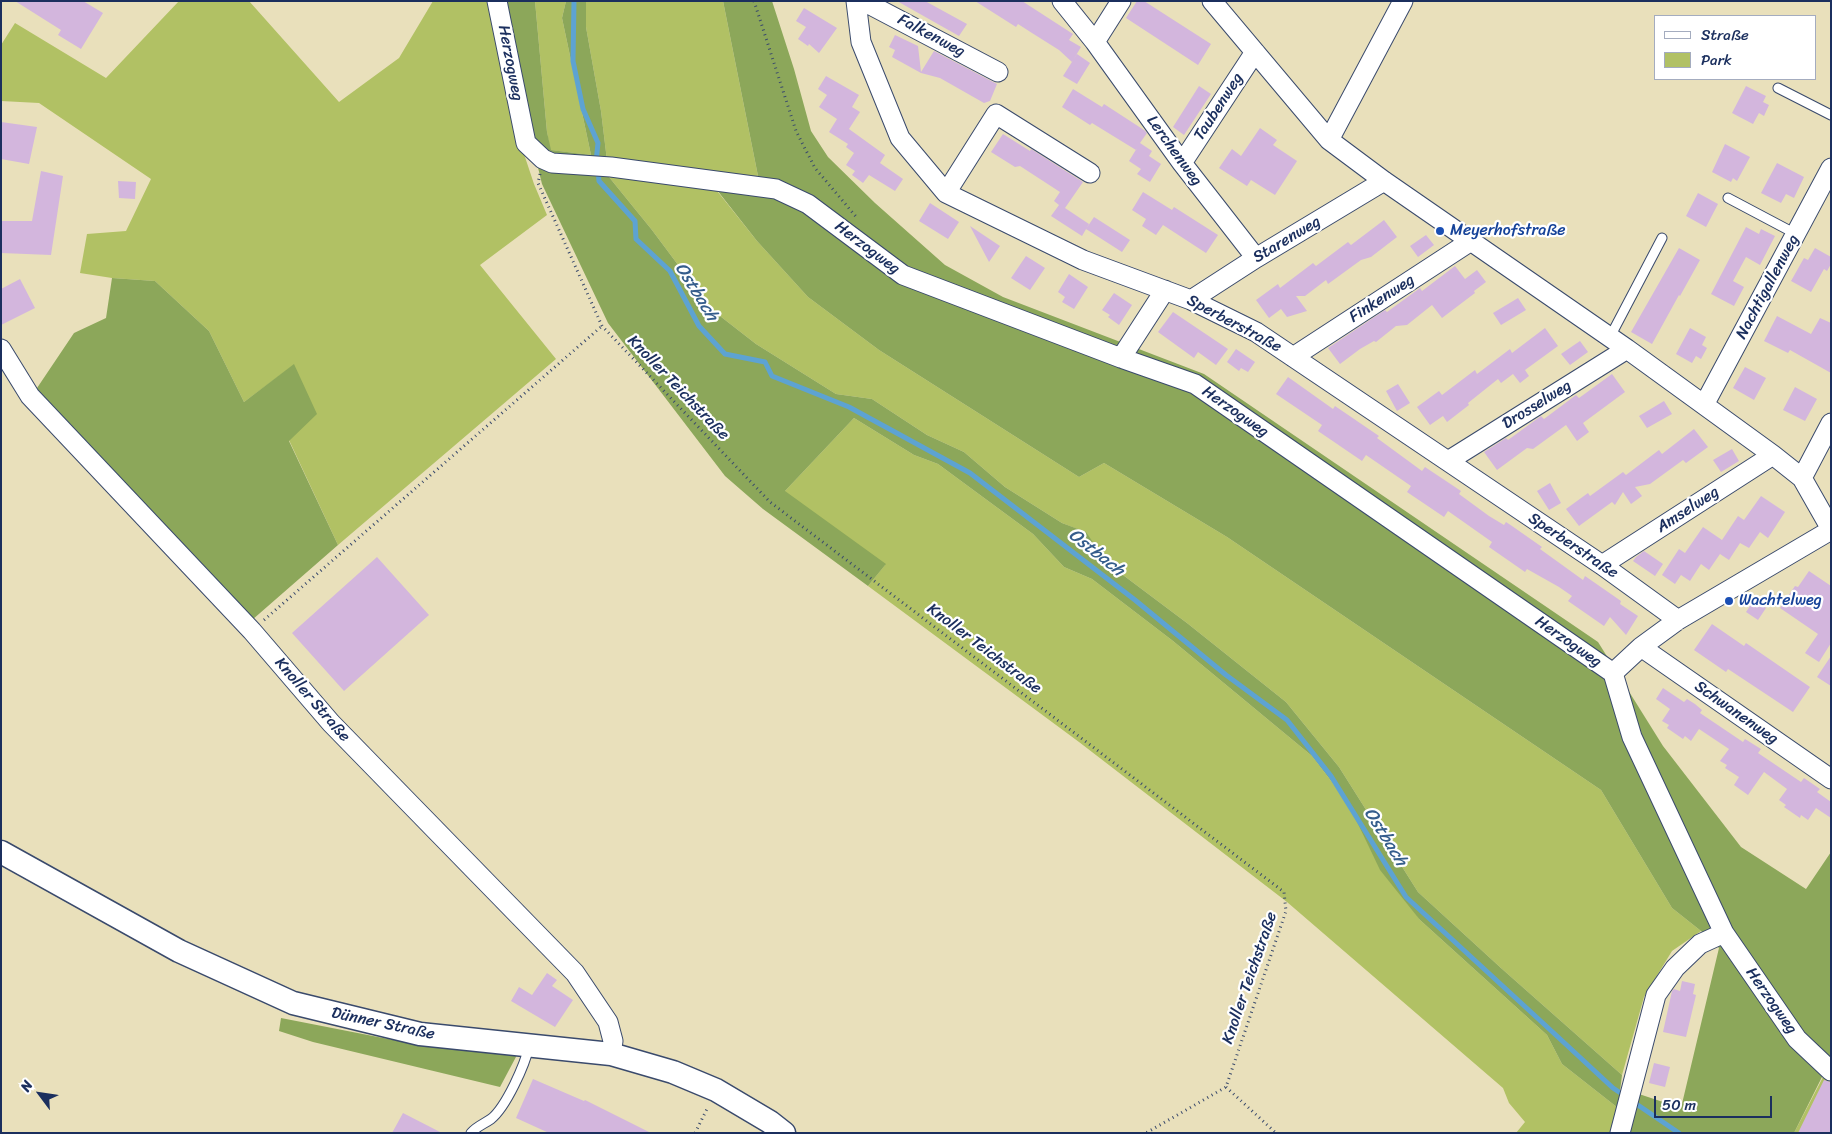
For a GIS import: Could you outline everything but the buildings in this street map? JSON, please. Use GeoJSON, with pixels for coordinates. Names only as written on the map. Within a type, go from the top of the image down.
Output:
{"type":"FeatureCollection","features":[{"type":"Feature","properties":{"kind":"street","name":"Herzogweg"},"geometry":{"type":"LineString","coordinates":[[497,1],[526,144],[543,159],[552,163],[611,167],[776,189],[808,204],[903,275],[1121,358],[1195,384],[1613,673],[1632,737],[1724,932],[1797,1039],[1831,1071]]}},
{"type":"Feature","properties":{"kind":"street","name":"Sperberstraße"},"geometry":{"type":"LineString","coordinates":[[856,1],[861,42],[900,138],[946,193],[1082,260],[1191,300],[1256,332],[1602,565],[1678,620]]}},
{"type":"Feature","properties":{"kind":"street","name":"Falkenweg"},"geometry":{"type":"LineString","coordinates":[[863,1],[998,72]]}},
{"type":"Feature","properties":{"kind":"street","name":"Lerchenweg"},"geometry":{"type":"LineString","coordinates":[[1062,1],[1095,42],[1182,163],[1256,258]]}},
{"type":"Feature","properties":{"kind":"street"},"geometry":{"type":"LineString","coordinates":[[1095,42],[1121,1]]}},
{"type":"Feature","properties":{"kind":"street"},"geometry":{"type":"LineString","coordinates":[[1212,1],[1329,140],[1384,181],[1610,337],[1802,478],[1831,529],[1678,620],[1641,647],[1613,673]]}},
{"type":"Feature","properties":{"kind":"street"},"geometry":{"type":"LineString","coordinates":[[1329,140],[1403,1]]}},
{"type":"Feature","properties":{"kind":"street","name":"Taubenweg"},"geometry":{"type":"LineString","coordinates":[[1182,163],[1255,52]]}},
{"type":"Feature","properties":{"kind":"street"},"geometry":{"type":"LineString","coordinates":[[946,193],[996,114],[1090,173]]}},
{"type":"Feature","properties":{"kind":"street","name":"Nachtigallenweg"},"geometry":{"type":"LineString","coordinates":[[1704,405],[1831,168]]}},
{"type":"Feature","properties":{"kind":"street","name":"Starenweg"},"geometry":{"type":"LineString","coordinates":[[1191,300],[1256,258],[1384,181]]}},
{"type":"Feature","properties":{"kind":"street","name":"Finkenweg"},"geometry":{"type":"LineString","coordinates":[[1293,357],[1471,241]]}},
{"type":"Feature","properties":{"kind":"street"},"geometry":{"type":"LineString","coordinates":[[1121,358],[1165,290]]}},
{"type":"Feature","properties":{"kind":"street","name":"Knoller Straße"},"geometry":{"type":"LineString","coordinates":[[1,349],[30,396],[252,631],[331,723],[575,974],[608,1022],[613,1041],[611,1054]]}},
{"type":"Feature","properties":{"kind":"street","name":"Drosselweg"},"geometry":{"type":"LineString","coordinates":[[1448,461],[1626,349]]}},
{"type":"Feature","properties":{"kind":"street"},"geometry":{"type":"LineString","coordinates":[[1802,478],[1831,423]]}},
{"type":"Feature","properties":{"kind":"street","name":"Amselweg"},"geometry":{"type":"LineString","coordinates":[[1602,565],[1773,455]]}},
{"type":"Feature","properties":{"kind":"street","name":"Schwanenweg"},"geometry":{"type":"LineString","coordinates":[[1641,647],[1831,779]]}},
{"type":"Feature","properties":{"kind":"street","name":"Dünner Straße"},"geometry":{"type":"LineString","coordinates":[[1,852],[179,951],[294,1003],[420,1034],[611,1054],[674,1072],[716,1090],[770,1122],[784,1133]]}},
{"type":"Feature","properties":{"kind":"street"},"geometry":{"type":"LineString","coordinates":[[1620,1133],[1656,995],[1676,968],[1700,944],[1724,932]]}},
{"type":"Feature","properties":{"kind":"lane"},"geometry":{"type":"LineString","coordinates":[[1778,88],[1831,116]]}},
{"type":"Feature","properties":{"kind":"lane"},"geometry":{"type":"LineString","coordinates":[[1728,198],[1796,234]]}},
{"type":"Feature","properties":{"kind":"lane"},"geometry":{"type":"LineString","coordinates":[[1610,337],[1662,238]]}},
{"type":"Feature","properties":{"kind":"lane"},"geometry":{"type":"LineString","coordinates":[[471,1133],[476,1127],[491,1119],[502,1107],[526,1060],[529,1046]]}},
{"type":"Feature","properties":{"kind":"path"},"geometry":{"type":"LineString","coordinates":[[754,1],[796,131],[815,168],[859,219]]}},
{"type":"Feature","properties":{"kind":"path","name":"Knoller Teichstraße"},"geometry":{"type":"LineString","coordinates":[[543,159],[538,183],[602,326],[770,502],[1284,892],[1286,912],[1226,1086]]}},
{"type":"Feature","properties":{"kind":"path"},"geometry":{"type":"LineString","coordinates":[[252,631],[602,326]]}},
{"type":"Feature","properties":{"kind":"path"},"geometry":{"type":"LineString","coordinates":[[1146,1133],[1226,1086],[1276,1133]]}},
{"type":"Feature","properties":{"kind":"path"},"geometry":{"type":"LineString","coordinates":[[695,1133],[716,1090]]}},
{"type":"Feature","properties":{"kind":"green space"},"geometry":{"type":"Polygon","coordinates":[[[179,1],[249,1],[339,102],[399,58],[433,1],[490,1],[521,145],[547,215],[480,265],[556,359],[338,545],[289,440],[294,365],[244,402],[209,331],[155,281],[112,278],[80,273],[87,234],[126,231],[151,179],[39,103],[1,101],[1,45],[15,23],[106,78],[179,1]]]}},
{"type":"Feature","properties":{"kind":"green space"},"geometry":{"type":"Polygon","coordinates":[[[505,1],[535,1],[547,132],[551,150],[591,155],[562,18],[566,1],[586,1],[586,27],[601,111],[609,177],[652,230],[711,309],[756,344],[836,394],[872,399],[927,435],[964,452],[1005,487],[1062,523],[1086,532],[1107,563],[1187,623],[1286,702],[1339,767],[1418,892],[1622,1075],[1618,1108],[1562,1064],[1547,1035],[1420,920],[1380,870],[1348,803],[1312,756],[1173,641],[1092,579],[1064,567],[1033,534],[938,464],[914,455],[854,418],[785,491],[886,564],[868,586],[763,509],[725,476],[608,323],[542,184],[531,139],[505,1]]]}},
{"type":"Feature","properties":{"kind":"green space"},"geometry":{"type":"Polygon","coordinates":[[[535,1],[566,1],[562,18],[591,155],[550,150],[535,1]]]}},
{"type":"Feature","properties":{"kind":"green space"},"geometry":{"type":"Polygon","coordinates":[[[586,1],[723,1],[758,176],[702,172],[757,241],[808,297],[879,350],[1079,477],[1104,463],[1227,537],[1601,790],[1672,908],[1701,931],[1672,951],[1644,997],[1622,1075],[1418,892],[1339,767],[1286,702],[1187,623],[1107,563],[1085,532],[1062,523],[1005,487],[964,452],[927,435],[872,399],[836,394],[756,344],[711,309],[652,230],[609,177],[601,111],[586,27],[586,1]]]}},
{"type":"Feature","properties":{"kind":"green space"},"geometry":{"type":"Polygon","coordinates":[[[723,1],[772,1],[794,69],[811,131],[828,157],[875,203],[945,265],[1003,297],[1204,374],[1598,642],[1663,746],[1741,847],[1806,889],[1831,852],[1831,1063],[1829,1063],[1794,1133],[1630,1133],[1639,1094],[1681,1108],[1719,948],[1672,908],[1601,790],[1227,537],[1104,463],[1079,477],[879,350],[808,297],[757,241],[702,171],[758,176],[723,1]]]}},
{"type":"Feature","properties":{"kind":"green space"},"geometry":{"type":"Polygon","coordinates":[[[112,278],[155,281],[209,331],[244,402],[294,364],[317,414],[289,441],[338,545],[252,620],[35,391],[74,333],[106,318],[112,278]]]}},
{"type":"Feature","properties":{"kind":"green space"},"geometry":{"type":"Polygon","coordinates":[[[854,418],[914,455],[938,464],[1033,534],[1064,567],[1092,579],[1173,641],[1312,756],[1348,803],[1420,920],[1547,1035],[1562,1064],[1618,1108],[1612,1133],[1516,1133],[1525,1122],[1509,1103],[1503,1088],[1287,902],[1079,742],[868,586],[885,565],[784,492],[854,418]]]}},
{"type":"Feature","properties":{"kind":"green space"},"geometry":{"type":"Polygon","coordinates":[[[281,1018],[424,1046],[517,1055],[500,1087],[313,1042],[279,1031],[281,1018]]]}},
{"type":"Feature","properties":{"kind":"green space"},"geometry":{"type":"Polygon","coordinates":[[[1823,1077],[1831,1080],[1831,1133],[1794,1133],[1823,1077]]]}},
{"type":"Feature","properties":{"kind":"waterway","name":"Ostbach"},"geometry":{"type":"LineString","coordinates":[[574,1],[573,61],[583,109],[598,143],[596,162]]}},
{"type":"Feature","properties":{"kind":"waterway","name":"Ostbach"},"geometry":{"type":"LineString","coordinates":[[598,170],[599,181],[635,221],[636,239],[670,271],[699,326],[725,354],[765,362],[772,376],[849,407],[970,473],[1135,600],[1226,675],[1287,720],[1331,776],[1406,897],[1613,1088],[1625,1096]]}},
{"type":"Feature","properties":{"kind":"waterway","name":"Ostbach"},"geometry":{"type":"LineString","coordinates":[[1632,1101],[1679,1133]]}},
{"type":"Feature","properties":{"kind":"place","name":"Meyerhofstraße"},"geometry":{"type":"Point","coordinates":[1440,231]}},
{"type":"Feature","properties":{"kind":"place","name":"Wachtelweg"},"geometry":{"type":"Point","coordinates":[1729,601]}}]}
